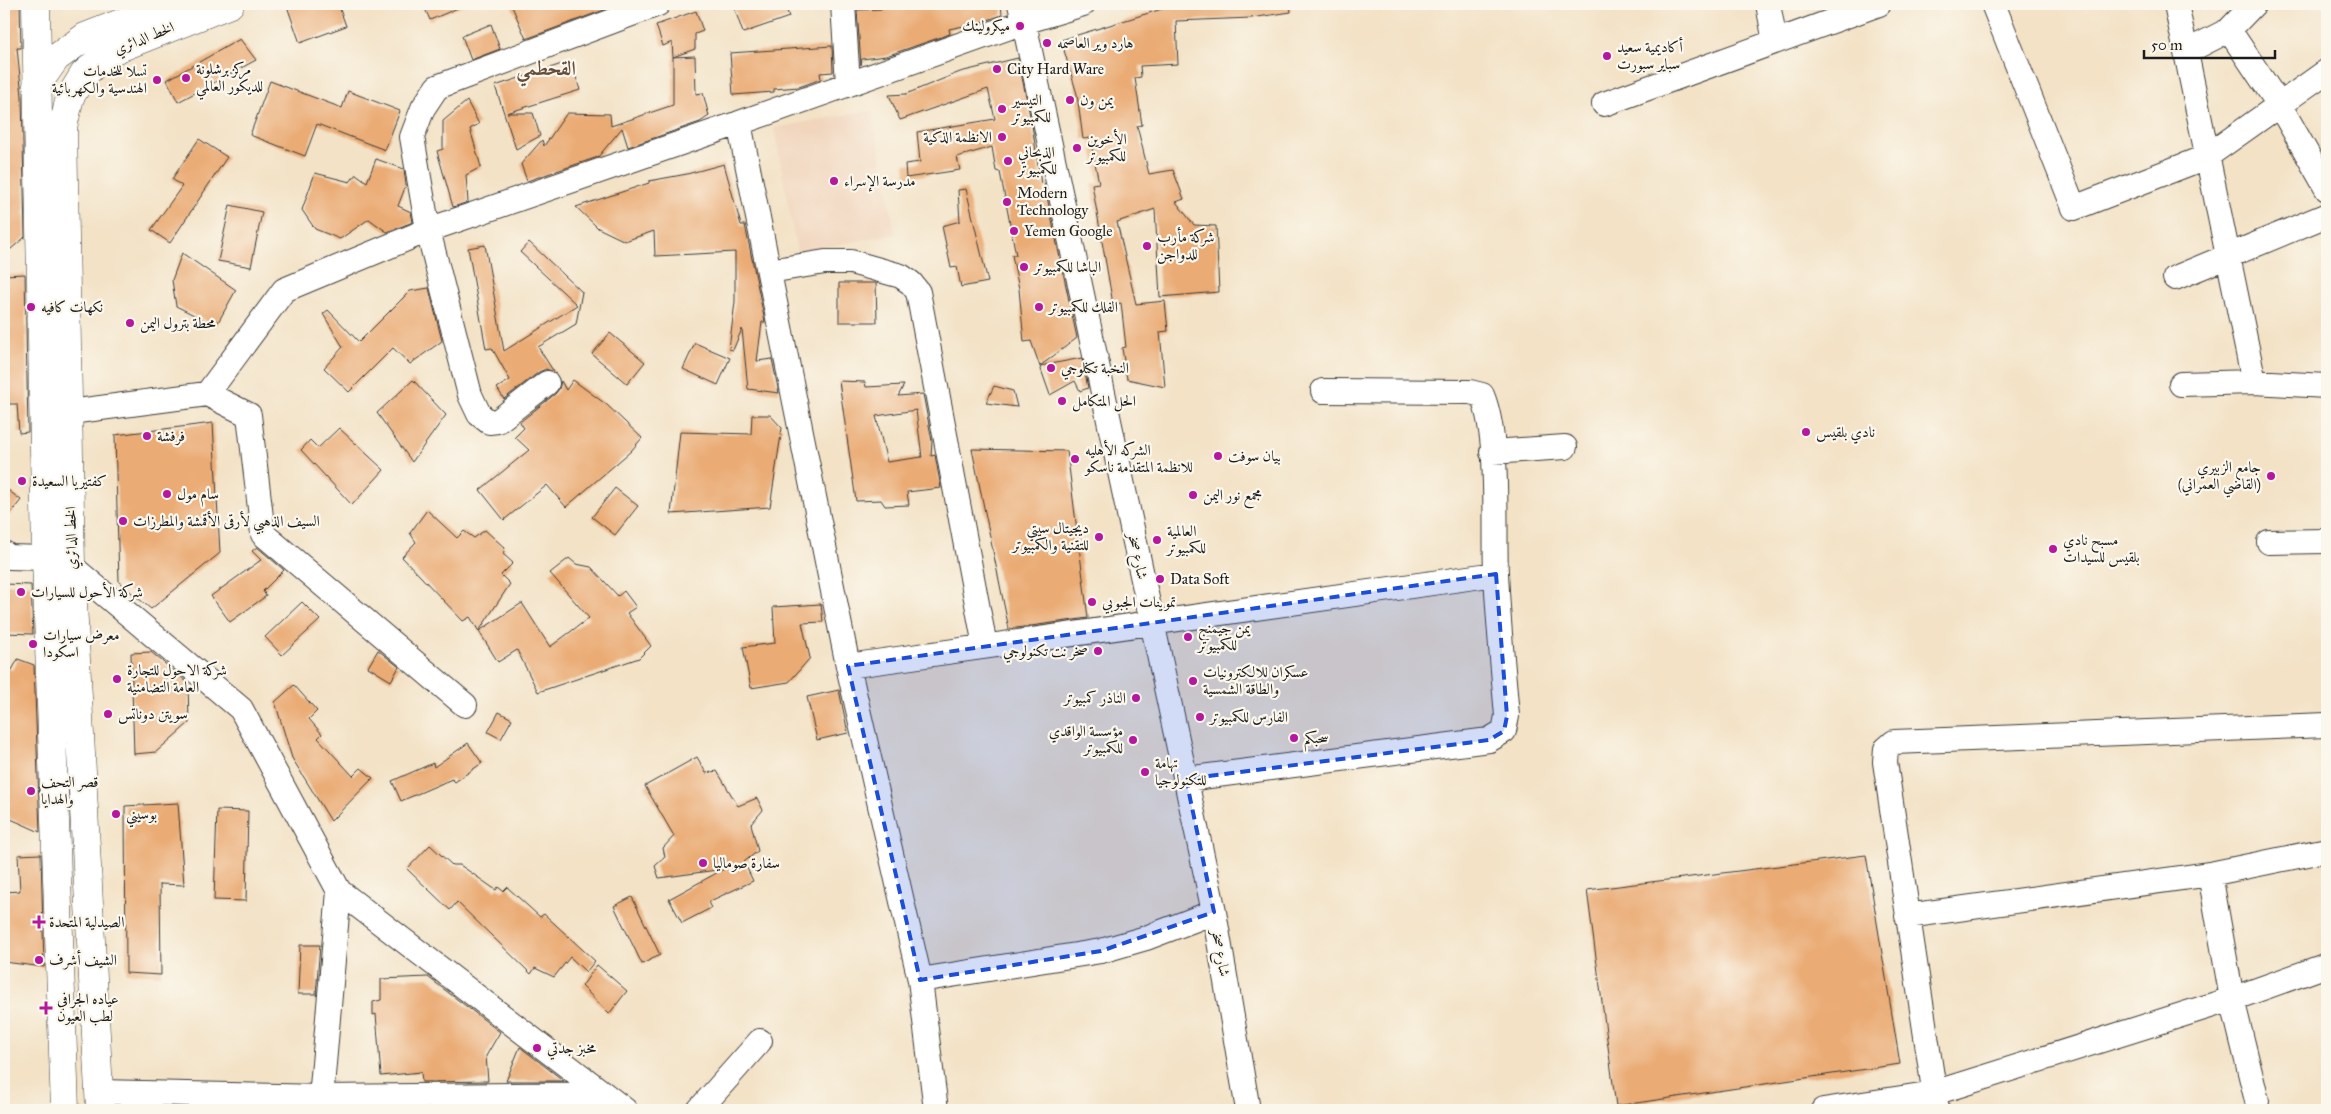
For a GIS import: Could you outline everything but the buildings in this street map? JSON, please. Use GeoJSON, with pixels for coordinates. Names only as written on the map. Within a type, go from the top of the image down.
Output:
{"type":"FeatureCollection","features":[{"type":"Feature","properties":{"kind":"main road"},"geometry":{"type":"LineString","coordinates":[[36,4],[37,85]]}},
{"type":"Feature","properties":{"kind":"main road","name":"الخط الدائري"},"geometry":{"type":"LineString","coordinates":[[65,1110],[58,562],[70,412],[63,126],[70,97],[84,74],[109,52],[230,4]]}},
{"type":"Feature","properties":{"kind":"main road","name":"الخط الدائري"},"geometry":{"type":"LineString","coordinates":[[100,1101],[58,562],[43,419],[37,85],[56,58],[85,37],[151,6]]}},
{"type":"Feature","properties":{"kind":"street"},"geometry":{"type":"LineString","coordinates":[[547,383],[498,421],[489,422],[479,414],[470,395],[428,230],[412,137],[423,108],[438,87],[658,4]]}},
{"type":"Feature","properties":{"kind":"street"},"geometry":{"type":"LineString","coordinates":[[843,4],[848,84]]}},
{"type":"Feature","properties":{"kind":"street"},"geometry":{"type":"LineString","coordinates":[[207,394],[284,290],[428,230],[848,84],[1022,13],[1083,4]]}},
{"type":"Feature","properties":{"kind":"street"},"geometry":{"type":"LineString","coordinates":[[1768,4],[1775,42]]}},
{"type":"Feature","properties":{"kind":"street"},"geometry":{"type":"LineString","coordinates":[[1604,104],[1879,4]]}},
{"type":"Feature","properties":{"kind":"street"},"geometry":{"type":"LineString","coordinates":[[1993,4],[2074,208],[2206,157],[2327,71]]}},
{"type":"Feature","properties":{"kind":"street"},"geometry":{"type":"LineString","coordinates":[[2176,4],[2206,157],[2229,254],[2254,382]]}},
{"type":"Feature","properties":{"kind":"street"},"geometry":{"type":"LineString","coordinates":[[2186,52],[2229,30],[2254,4]]}},
{"type":"Feature","properties":{"kind":"street","name":"شارع صخر"},"geometry":{"type":"LineString","coordinates":[[1022,13],[1214,912],[1248,1110]]}},
{"type":"Feature","properties":{"kind":"street"},"geometry":{"type":"LineString","coordinates":[[2229,30],[2280,106],[2327,190]]}},
{"type":"Feature","properties":{"kind":"street"},"geometry":{"type":"LineString","coordinates":[[739,123],[848,666],[920,980],[936,1110]]}},
{"type":"Feature","properties":{"kind":"street"},"geometry":{"type":"LineString","coordinates":[[2176,278],[2229,254],[2327,215]]}},
{"type":"Feature","properties":{"kind":"street"},"geometry":{"type":"LineString","coordinates":[[769,271],[826,262],[851,262],[901,276],[911,283],[918,292],[985,646]]}},
{"type":"Feature","properties":{"kind":"street"},"geometry":{"type":"LineString","coordinates":[[2181,384],[2254,382],[2327,386]]}},
{"type":"Feature","properties":{"kind":"street"},"geometry":{"type":"LineString","coordinates":[[1186,779],[1489,740],[1504,731],[1507,716],[1496,574],[1492,452],[1487,407],[1482,395],[1470,392],[1323,391]]}},
{"type":"Feature","properties":{"kind":"street"},"geometry":{"type":"LineString","coordinates":[[43,419],[70,412],[207,394],[249,415],[263,534],[465,705]]}},
{"type":"Feature","properties":{"kind":"street"},"geometry":{"type":"LineString","coordinates":[[1492,452],[1565,446]]}},
{"type":"Feature","properties":{"kind":"street"},"geometry":{"type":"LineString","coordinates":[[2268,542],[2327,541]]}},
{"type":"Feature","properties":{"kind":"street"},"geometry":{"type":"LineString","coordinates":[[4,553],[9,557],[58,562],[241,709],[339,891],[625,1110]]}},
{"type":"Feature","properties":{"kind":"street"},"geometry":{"type":"LineString","coordinates":[[848,666],[1496,574]]}},
{"type":"Feature","properties":{"kind":"street"},"geometry":{"type":"LineString","coordinates":[[1936,1102],[1885,762],[1886,749],[1894,742],[2327,725]]}},
{"type":"Feature","properties":{"kind":"street"},"geometry":{"type":"LineString","coordinates":[[1907,916],[2210,874],[2327,850]]}},
{"type":"Feature","properties":{"kind":"street"},"geometry":{"type":"LineString","coordinates":[[2210,874],[2232,999],[2257,1101]]}},
{"type":"Feature","properties":{"kind":"street"},"geometry":{"type":"LineString","coordinates":[[320,1104],[339,891]]}},
{"type":"Feature","properties":{"kind":"street"},"geometry":{"type":"LineString","coordinates":[[920,980],[1101,952],[1146,938],[1214,912]]}},
{"type":"Feature","properties":{"kind":"street"},"geometry":{"type":"LineString","coordinates":[[1823,1110],[1936,1102],[2327,965]]}},
{"type":"Feature","properties":{"kind":"street"},"geometry":{"type":"LineString","coordinates":[[699,1110],[760,1041]]}},
{"type":"Feature","properties":{"kind":"street"},"geometry":{"type":"LineString","coordinates":[[100,1101],[320,1104],[520,1102],[603,1094]]}},
{"type":"Feature","properties":{"kind":"highlighted area"},"geometry":{"type":"Polygon","coordinates":[[[1496,574],[1507,716],[1504,731],[1489,740],[1186,779],[1214,912],[1101,951],[920,980],[848,666],[1496,574]]]}},
{"type":"Feature","properties":{"kind":"shaded area","name":"مدرسة الإسراء"},"geometry":{"type":"Polygon","coordinates":[[[872,110],[895,234],[797,252],[774,128],[872,110]]]}},
{"type":"Feature","properties":{"kind":"place","name":"ميكرولينك"},"geometry":{"type":"Point","coordinates":[1020,26]}},
{"type":"Feature","properties":{"kind":"place","name":"هارد وير العاصمه"},"geometry":{"type":"Point","coordinates":[1047,43]}},
{"type":"Feature","properties":{"kind":"place","name":"أكاديمية سعيد سباير سبورت"},"geometry":{"type":"Point","coordinates":[1607,56]}},
{"type":"Feature","properties":{"kind":"place","name":"City Hard Ware"},"geometry":{"type":"Point","coordinates":[997,69]}},
{"type":"Feature","properties":{"kind":"place","name":"مركز برشلونة للديكور العالمي"},"geometry":{"type":"Point","coordinates":[186,78]}},
{"type":"Feature","properties":{"kind":"place","name":"تسلا للخدمات الهندسية والكهربائية"},"geometry":{"type":"Point","coordinates":[157,80]}},
{"type":"Feature","properties":{"kind":"place","name":"يمن ون"},"geometry":{"type":"Point","coordinates":[1070,100]}},
{"type":"Feature","properties":{"kind":"place","name":"التيسير للكمبيوتر"},"geometry":{"type":"Point","coordinates":[1002,109]}},
{"type":"Feature","properties":{"kind":"place","name":"الانظمة الذكية"},"geometry":{"type":"Point","coordinates":[1002,137]}},
{"type":"Feature","properties":{"kind":"place","name":"الأخوين للكمبيوتر"},"geometry":{"type":"Point","coordinates":[1077,148]}},
{"type":"Feature","properties":{"kind":"place","name":"الذبحاني للكمبيوتر"},"geometry":{"type":"Point","coordinates":[1008,161]}},
{"type":"Feature","properties":{"kind":"place","name":"مدرسة الإسراء"},"geometry":{"type":"Point","coordinates":[834,181]}},
{"type":"Feature","properties":{"kind":"place","name":"Modern Technology"},"geometry":{"type":"Point","coordinates":[1007,202]}},
{"type":"Feature","properties":{"kind":"place","name":"Yemen Google"},"geometry":{"type":"Point","coordinates":[1014,231]}},
{"type":"Feature","properties":{"kind":"place","name":"شركة مأرب للدواجن"},"geometry":{"type":"Point","coordinates":[1147,246]}},
{"type":"Feature","properties":{"kind":"place","name":"الباشا للكمبيوتر"},"geometry":{"type":"Point","coordinates":[1024,267]}},
{"type":"Feature","properties":{"kind":"place","name":"نكهات كافيه"},"geometry":{"type":"Point","coordinates":[31,307]}},
{"type":"Feature","properties":{"kind":"place","name":"الفلك للكمبيوتر"},"geometry":{"type":"Point","coordinates":[1039,307]}},
{"type":"Feature","properties":{"kind":"place","name":"محطة بترول اليمن"},"geometry":{"type":"Point","coordinates":[130,323]}},
{"type":"Feature","properties":{"kind":"place","name":"النخبة تكنلوجي"},"geometry":{"type":"Point","coordinates":[1051,368]}},
{"type":"Feature","properties":{"kind":"place","name":"الحل المتكامل"},"geometry":{"type":"Point","coordinates":[1062,401]}},
{"type":"Feature","properties":{"kind":"place","name":"نادي بلقيس"},"geometry":{"type":"Point","coordinates":[1806,432]}},
{"type":"Feature","properties":{"kind":"place","name":"فرفشة"},"geometry":{"type":"Point","coordinates":[147,436]}},
{"type":"Feature","properties":{"kind":"place","name":"بيان سوفت"},"geometry":{"type":"Point","coordinates":[1218,456]}},
{"type":"Feature","properties":{"kind":"place","name":"الشركه الأهليه للانظمة المتقدمة ناسكو"},"geometry":{"type":"Point","coordinates":[1075,459]}},
{"type":"Feature","properties":{"kind":"place","name":"جامع الزبيري (القاضي العمراني)"},"geometry":{"type":"Point","coordinates":[2271,476]}},
{"type":"Feature","properties":{"kind":"place","name":"كفتيريا السعيدة"},"geometry":{"type":"Point","coordinates":[22,481]}},
{"type":"Feature","properties":{"kind":"place","name":"سام مول"},"geometry":{"type":"Point","coordinates":[167,494]}},
{"type":"Feature","properties":{"kind":"place","name":"مجمع نور اليمن"},"geometry":{"type":"Point","coordinates":[1193,495]}},
{"type":"Feature","properties":{"kind":"place","name":"السيف الذهبي لأرقى الأقمشة والمطرزات"},"geometry":{"type":"Point","coordinates":[123,521]}},
{"type":"Feature","properties":{"kind":"place","name":"ديجيتال سيتي للتقنية والكمبيوتر"},"geometry":{"type":"Point","coordinates":[1099,537]}},
{"type":"Feature","properties":{"kind":"place","name":"العالمية للكمبيوتر"},"geometry":{"type":"Point","coordinates":[1157,540]}},
{"type":"Feature","properties":{"kind":"place","name":"مسبح نادي بلقيس للسيدات"},"geometry":{"type":"Point","coordinates":[2053,549]}},
{"type":"Feature","properties":{"kind":"place","name":"Data Soft"},"geometry":{"type":"Point","coordinates":[1160,579]}},
{"type":"Feature","properties":{"kind":"place","name":"شركة الأحول للسيارات"},"geometry":{"type":"Point","coordinates":[21,592]}},
{"type":"Feature","properties":{"kind":"place","name":"تموينات الجبوبي"},"geometry":{"type":"Point","coordinates":[1092,602]}},
{"type":"Feature","properties":{"kind":"place","name":"يمن جيمنج للكمبيوتر"},"geometry":{"type":"Point","coordinates":[1188,637]}},
{"type":"Feature","properties":{"kind":"place","name":"معرض سيارات اسكودا"},"geometry":{"type":"Point","coordinates":[33,644]}},
{"type":"Feature","properties":{"kind":"place","name":"صخر نت تكنولوجي"},"geometry":{"type":"Point","coordinates":[1098,651]}},
{"type":"Feature","properties":{"kind":"place","name":"شركة الاحول للتجارة العامة التضامنية"},"geometry":{"type":"Point","coordinates":[117,679]}},
{"type":"Feature","properties":{"kind":"place","name":"عسكران للالكترونيات والطاقة الشمسية"},"geometry":{"type":"Point","coordinates":[1193,681]}},
{"type":"Feature","properties":{"kind":"place","name":"الناذر كمبيوتر"},"geometry":{"type":"Point","coordinates":[1136,698]}},
{"type":"Feature","properties":{"kind":"place","name":"سويتن دوناتس"},"geometry":{"type":"Point","coordinates":[108,714]}},
{"type":"Feature","properties":{"kind":"place","name":"الفارس للكمبيوتر"},"geometry":{"type":"Point","coordinates":[1200,717]}},
{"type":"Feature","properties":{"kind":"place","name":"سحبكم"},"geometry":{"type":"Point","coordinates":[1294,738]}},
{"type":"Feature","properties":{"kind":"place","name":"مؤسسة الواقدي للكمبيوتر"},"geometry":{"type":"Point","coordinates":[1133,740]}},
{"type":"Feature","properties":{"kind":"place","name":"تهامة للتكنولوجيا"},"geometry":{"type":"Point","coordinates":[1145,772]}},
{"type":"Feature","properties":{"kind":"place","name":"قصر التحف والهدايا"},"geometry":{"type":"Point","coordinates":[31,791]}},
{"type":"Feature","properties":{"kind":"place","name":"بوسيني"},"geometry":{"type":"Point","coordinates":[116,814]}},
{"type":"Feature","properties":{"kind":"place","name":"سفارة صوماليا"},"geometry":{"type":"Point","coordinates":[703,863]}},
{"type":"Feature","properties":{"kind":"place","name":"الصيدلية المتحدة"},"geometry":{"type":"Point","coordinates":[39,922]}},
{"type":"Feature","properties":{"kind":"place","name":"الشيف أشرف"},"geometry":{"type":"Point","coordinates":[39,960]}},
{"type":"Feature","properties":{"kind":"place","name":"عياده الجرافي لطب العيون"},"geometry":{"type":"Point","coordinates":[46,1008]}},
{"type":"Feature","properties":{"kind":"place","name":"مخبز جدتي"},"geometry":{"type":"Point","coordinates":[537,1048]}},
{"type":"Feature","properties":{"kind":"district","name":"القحطمي"},"geometry":{"type":"Point","coordinates":[546,68]}}]}
